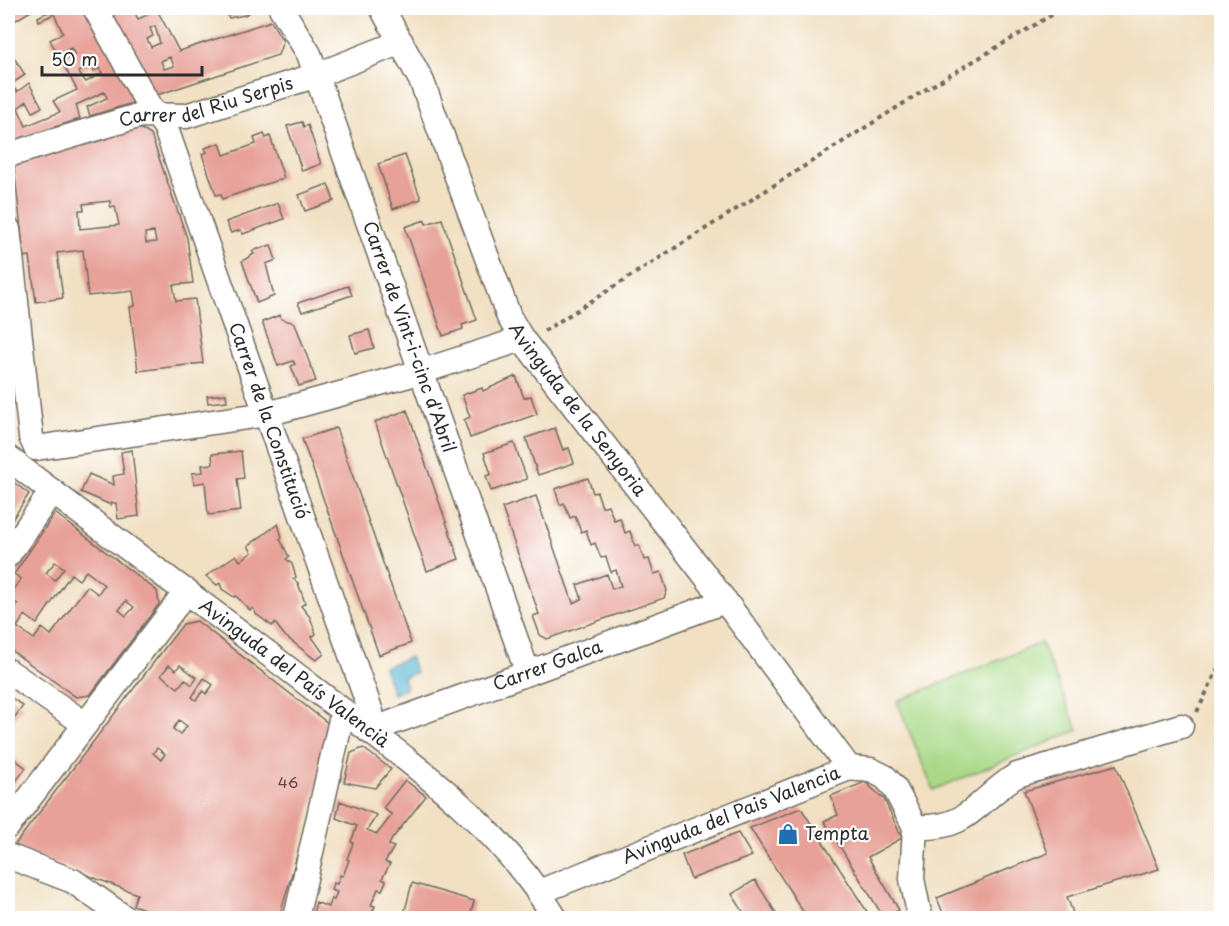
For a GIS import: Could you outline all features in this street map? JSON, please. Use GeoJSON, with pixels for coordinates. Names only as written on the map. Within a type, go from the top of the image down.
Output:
{"type":"FeatureCollection","features":[{"type":"Feature","properties":{"kind":"street","name":"Carrer de la Constitució"},"geometry":{"type":"LineString","coordinates":[[95,8],[155,115],[165,126],[371,712],[369,731]]}},
{"type":"Feature","properties":{"kind":"street","name":"Carrer de Vint-i-cinc d'Abril"},"geometry":{"type":"LineString","coordinates":[[281,8],[303,43],[317,75],[527,671]]}},
{"type":"Feature","properties":{"kind":"street","name":"Avinguda de la Senyoria"},"geometry":{"type":"LineString","coordinates":[[382,8],[422,82],[509,317],[522,339],[725,601],[849,768]]}},
{"type":"Feature","properties":{"kind":"street","name":"Carrer del Riu Serpis"},"geometry":{"type":"LineString","coordinates":[[8,155],[141,115],[186,116],[317,75],[401,42]]}},
{"type":"Feature","properties":{"kind":"street"},"geometry":{"type":"LineString","coordinates":[[8,229],[31,437],[36,448]]}},
{"type":"Feature","properties":{"kind":"street"},"geometry":{"type":"LineString","coordinates":[[14,463],[36,448],[267,414],[420,372],[522,339]]}},
{"type":"Feature","properties":{"kind":"street","name":"Avinguda del País Valencià"},"geometry":{"type":"LineString","coordinates":[[14,463],[187,591],[369,731],[484,825],[513,856],[555,918]]}},
{"type":"Feature","properties":{"kind":"street"},"geometry":{"type":"LineString","coordinates":[[8,555],[52,491]]}},
{"type":"Feature","properties":{"kind":"street"},"geometry":{"type":"LineString","coordinates":[[8,826],[187,591]]}},
{"type":"Feature","properties":{"kind":"street","name":"Carrer Galca"},"geometry":{"type":"LineString","coordinates":[[369,731],[527,671],[725,601]]}},
{"type":"Feature","properties":{"kind":"street"},"geometry":{"type":"LineString","coordinates":[[8,671],[85,724]]}},
{"type":"Feature","properties":{"kind":"street"},"geometry":{"type":"LineString","coordinates":[[296,918],[343,711]]}},
{"type":"Feature","properties":{"kind":"street"},"geometry":{"type":"LineString","coordinates":[[920,918],[912,879],[915,827],[934,828],[961,821],[1003,784],[1017,775],[1181,726]]}},
{"type":"Feature","properties":{"kind":"street","name":"Avinguda del Pais Valencia"},"geometry":{"type":"LineString","coordinates":[[539,892],[849,768],[871,770],[885,777],[894,787],[915,827]]}},
{"type":"Feature","properties":{"kind":"street"},"geometry":{"type":"LineString","coordinates":[[8,856],[73,881],[116,916]]}},
{"type":"Feature","properties":{"kind":"path"},"geometry":{"type":"LineString","coordinates":[[522,339],[539,334],[913,97],[1055,13],[1058,8]]}},
{"type":"Feature","properties":{"kind":"path"},"geometry":{"type":"LineString","coordinates":[[1181,726],[1199,711],[1221,660]]}},
{"type":"Feature","properties":{"kind":"green space"},"geometry":{"type":"Polygon","coordinates":[[[1041,643],[1078,730],[933,790],[897,701],[1041,643]]]}},
{"type":"Feature","properties":{"kind":"water"},"geometry":{"type":"Polygon","coordinates":[[[410,657],[416,672],[403,678],[406,689],[393,694],[384,667],[410,657]]]}},
{"type":"Feature","properties":{"kind":"building"},"geometry":{"type":"Polygon","coordinates":[[[8,8],[33,8],[34,9],[8,25],[8,8]]]}},
{"type":"Feature","properties":{"kind":"building"},"geometry":{"type":"Polygon","coordinates":[[[48,8],[88,8],[139,101],[90,116],[87,107],[107,98],[104,92],[76,105],[80,119],[8,142],[8,48],[25,75],[11,84],[17,92],[29,83],[42,107],[33,112],[27,101],[18,108],[26,126],[60,112],[53,101],[77,90],[62,62],[75,55],[71,48],[58,55],[50,40],[63,33],[54,14],[39,21],[38,17],[50,11],[48,8]],[[92,65],[78,72],[86,82],[102,73],[99,68],[94,71],[92,65]]]}},
{"type":"Feature","properties":{"kind":"building"},"geometry":{"type":"Polygon","coordinates":[[[103,8],[132,8],[138,19],[147,15],[144,8],[156,8],[179,51],[271,21],[283,41],[278,55],[151,97],[103,8]],[[155,26],[150,28],[153,36],[147,39],[151,47],[160,43],[155,26]],[[170,57],[161,61],[164,69],[174,66],[170,57]]]}},
{"type":"Feature","properties":{"kind":"building"},"geometry":{"type":"Polygon","coordinates":[[[222,8],[256,8],[245,15],[229,18],[222,8]]]}},
{"type":"Feature","properties":{"kind":"building"},"geometry":{"type":"Polygon","coordinates":[[[302,122],[304,127],[308,125],[321,164],[302,171],[287,126],[302,122]]]}},
{"type":"Feature","properties":{"kind":"building"},"geometry":{"type":"Polygon","coordinates":[[[138,127],[151,135],[187,238],[193,283],[173,285],[176,301],[195,299],[203,363],[138,371],[130,307],[135,306],[133,291],[88,296],[83,250],[57,253],[63,298],[36,302],[30,256],[24,257],[14,166],[138,127]],[[110,201],[83,204],[84,210],[79,210],[80,229],[119,225],[115,206],[110,207],[110,201]],[[154,232],[145,233],[146,243],[156,242],[154,232]]]}},
{"type":"Feature","properties":{"kind":"building"},"geometry":{"type":"Polygon","coordinates":[[[264,134],[266,138],[270,136],[284,178],[222,199],[221,194],[216,195],[202,154],[207,152],[205,148],[220,143],[224,155],[256,144],[254,138],[264,134]]]}},
{"type":"Feature","properties":{"kind":"building"},"geometry":{"type":"Polygon","coordinates":[[[405,155],[421,199],[393,209],[378,164],[405,155]]]}},
{"type":"Feature","properties":{"kind":"building"},"geometry":{"type":"Polygon","coordinates":[[[328,184],[334,201],[305,211],[299,195],[328,184]]]}},
{"type":"Feature","properties":{"kind":"building"},"geometry":{"type":"Polygon","coordinates":[[[278,203],[284,219],[243,234],[241,230],[231,233],[226,222],[278,203]]]}},
{"type":"Feature","properties":{"kind":"building"},"geometry":{"type":"Polygon","coordinates":[[[442,219],[477,320],[462,325],[463,329],[443,336],[405,227],[425,220],[426,224],[442,219]]]}},
{"type":"Feature","properties":{"kind":"building"},"geometry":{"type":"Polygon","coordinates":[[[271,245],[276,260],[266,264],[274,296],[257,303],[242,261],[254,254],[252,251],[271,245]]]}},
{"type":"Feature","properties":{"kind":"building"},"geometry":{"type":"Polygon","coordinates":[[[348,286],[352,295],[302,312],[298,303],[348,286]]]}},
{"type":"Feature","properties":{"kind":"building"},"geometry":{"type":"Polygon","coordinates":[[[280,315],[281,319],[295,323],[316,381],[299,386],[291,366],[295,364],[293,361],[278,366],[262,322],[280,315]]]}},
{"type":"Feature","properties":{"kind":"building"},"geometry":{"type":"Polygon","coordinates":[[[369,330],[374,348],[355,353],[350,335],[369,330]]]}},
{"type":"Feature","properties":{"kind":"building"},"geometry":{"type":"Polygon","coordinates":[[[8,346],[11,366],[8,367],[8,346]]]}},
{"type":"Feature","properties":{"kind":"building"},"geometry":{"type":"Polygon","coordinates":[[[516,376],[524,398],[531,396],[537,414],[470,438],[464,420],[470,417],[462,395],[482,388],[483,391],[516,376]]]}},
{"type":"Feature","properties":{"kind":"building"},"geometry":{"type":"Polygon","coordinates":[[[226,394],[227,401],[208,403],[207,396],[226,394]]]}},
{"type":"Feature","properties":{"kind":"building"},"geometry":{"type":"Polygon","coordinates":[[[407,410],[459,559],[427,571],[375,422],[407,410]]]}},
{"type":"Feature","properties":{"kind":"building"},"geometry":{"type":"Polygon","coordinates":[[[336,428],[411,643],[379,655],[302,439],[336,428]]]}},
{"type":"Feature","properties":{"kind":"building"},"geometry":{"type":"Polygon","coordinates":[[[555,428],[563,450],[569,448],[574,463],[538,475],[526,438],[555,428]]]}},
{"type":"Feature","properties":{"kind":"building"},"geometry":{"type":"Polygon","coordinates":[[[514,443],[527,479],[491,491],[486,476],[491,474],[484,453],[514,443]]]}},
{"type":"Feature","properties":{"kind":"building"},"geometry":{"type":"Polygon","coordinates":[[[132,450],[139,516],[118,519],[116,503],[111,503],[111,505],[81,492],[89,474],[114,485],[113,476],[124,474],[121,452],[132,450]]]}},
{"type":"Feature","properties":{"kind":"building"},"geometry":{"type":"Polygon","coordinates":[[[241,451],[244,478],[237,479],[241,511],[208,515],[205,482],[194,484],[192,473],[203,472],[202,465],[213,464],[212,454],[241,451]]]}},
{"type":"Feature","properties":{"kind":"building"},"geometry":{"type":"Polygon","coordinates":[[[8,478],[29,494],[8,526],[8,478]]]}},
{"type":"Feature","properties":{"kind":"building"},"geometry":{"type":"Polygon","coordinates":[[[588,478],[593,493],[597,492],[602,507],[608,505],[614,520],[620,518],[625,533],[630,531],[635,546],[639,545],[644,560],[649,559],[654,574],[661,572],[667,591],[664,598],[547,639],[540,635],[533,616],[539,614],[502,508],[536,496],[573,603],[582,599],[577,585],[607,574],[612,589],[621,586],[616,570],[611,572],[606,557],[601,558],[595,543],[591,545],[586,530],[581,532],[575,516],[570,518],[564,503],[560,505],[555,489],[588,478]]]}},
{"type":"Feature","properties":{"kind":"building"},"geometry":{"type":"Polygon","coordinates":[[[55,513],[157,591],[159,604],[90,695],[76,697],[8,648],[8,602],[15,607],[18,604],[8,596],[21,579],[14,574],[55,513]],[[55,562],[46,573],[55,580],[64,568],[55,562]],[[86,571],[79,580],[71,574],[37,624],[25,615],[17,627],[34,639],[42,628],[51,635],[87,586],[98,594],[104,585],[86,571]],[[126,601],[119,610],[126,616],[134,607],[126,601]]]}},
{"type":"Feature","properties":{"kind":"building"},"geometry":{"type":"Polygon","coordinates":[[[278,524],[282,537],[280,539],[289,557],[286,559],[292,564],[296,577],[293,579],[298,583],[305,603],[301,606],[310,617],[316,634],[312,637],[324,654],[316,660],[285,636],[275,623],[272,626],[256,614],[253,608],[250,610],[236,596],[222,589],[220,583],[217,585],[206,576],[236,555],[240,561],[252,552],[248,546],[278,524]]]}},
{"type":"Feature","properties":{"kind":"building"},"geometry":{"type":"Polygon","coordinates":[[[197,621],[334,728],[279,918],[169,918],[133,905],[137,894],[13,847],[183,624],[197,621]],[[169,665],[161,675],[178,688],[185,679],[192,685],[197,678],[180,665],[176,670],[169,665]],[[204,678],[192,697],[196,700],[203,691],[206,694],[213,685],[204,678]],[[179,720],[173,729],[180,734],[187,726],[179,720]],[[157,748],[153,753],[161,760],[165,754],[157,748]]]}},
{"type":"Feature","properties":{"kind":"building"},"geometry":{"type":"Polygon","coordinates":[[[12,698],[23,706],[8,726],[8,705],[12,698]]]}},
{"type":"Feature","properties":{"kind":"building"},"geometry":{"type":"Polygon","coordinates":[[[363,748],[391,769],[375,788],[344,782],[351,753],[363,748]]]}},
{"type":"Feature","properties":{"kind":"building"},"geometry":{"type":"Polygon","coordinates":[[[8,754],[26,768],[8,792],[8,754]]]}},
{"type":"Feature","properties":{"kind":"building"},"geometry":{"type":"Polygon","coordinates":[[[1116,765],[1159,869],[1067,897],[1075,918],[945,918],[937,898],[1048,853],[1024,791],[1116,765]]]}},
{"type":"Feature","properties":{"kind":"building"},"geometry":{"type":"Polygon","coordinates":[[[405,780],[426,796],[389,845],[394,847],[385,862],[390,864],[382,879],[386,881],[382,890],[378,889],[371,905],[375,906],[370,918],[312,918],[316,902],[328,907],[331,899],[334,900],[337,892],[331,890],[333,883],[337,884],[340,875],[343,876],[349,860],[347,859],[353,843],[351,842],[357,826],[336,818],[340,801],[377,815],[367,830],[377,834],[392,815],[383,808],[405,780]]]}},
{"type":"Feature","properties":{"kind":"building"},"geometry":{"type":"Polygon","coordinates":[[[865,782],[884,799],[902,838],[868,857],[899,910],[884,918],[824,821],[838,815],[831,796],[865,782]]]}},
{"type":"Feature","properties":{"kind":"building"},"geometry":{"type":"Polygon","coordinates":[[[801,808],[871,918],[807,918],[750,828],[801,808]]]}},
{"type":"Feature","properties":{"kind":"building"},"geometry":{"type":"Polygon","coordinates":[[[738,833],[752,856],[691,879],[682,855],[738,833]]]}},
{"type":"Feature","properties":{"kind":"building"},"geometry":{"type":"Polygon","coordinates":[[[755,880],[779,918],[735,918],[744,913],[732,894],[755,880]]]}},
{"type":"Feature","properties":{"kind":"building"},"geometry":{"type":"Polygon","coordinates":[[[412,883],[474,901],[470,916],[477,918],[403,918],[412,883]]]}},
{"type":"Feature","properties":{"kind":"place","name":"Tempta"},"geometry":{"type":"Point","coordinates":[788,834]}}]}
